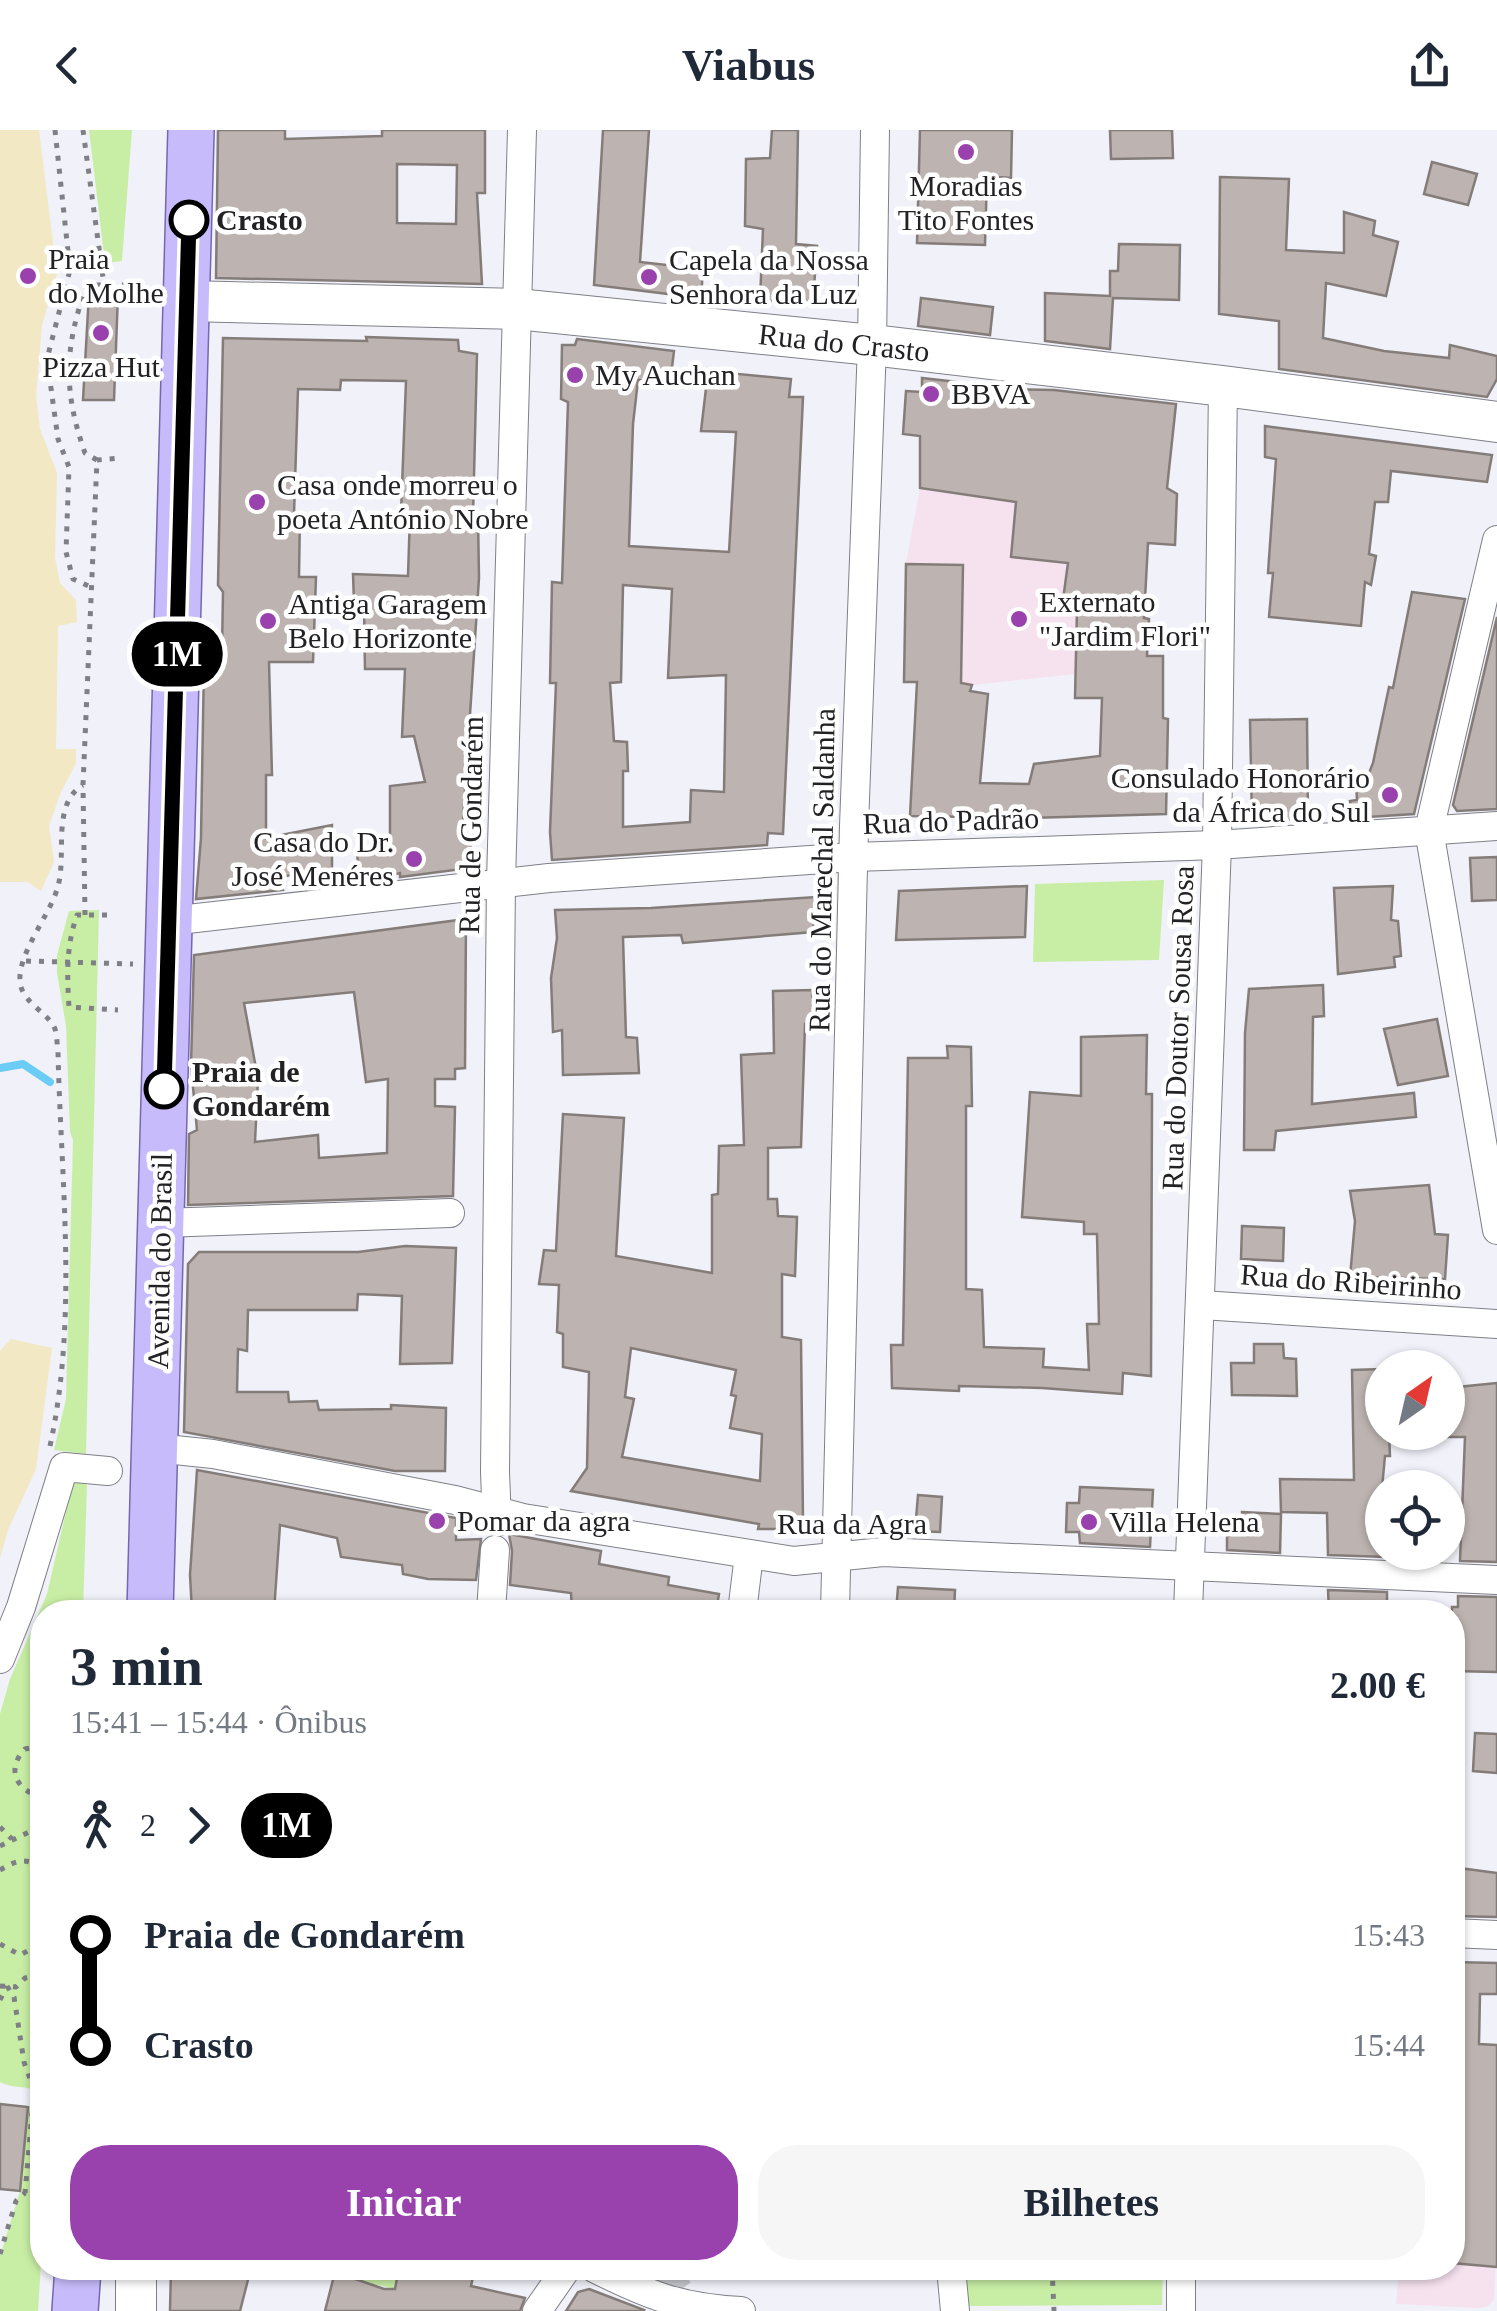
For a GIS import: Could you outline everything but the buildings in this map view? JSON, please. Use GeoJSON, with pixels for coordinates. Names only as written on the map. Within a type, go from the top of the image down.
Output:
{"type":"FeatureCollection","features":[{"type":"Feature","properties":{"kind":"main road","name":"Avenida do Brasil"},"geometry":{"type":"LineString","coordinates":[[150,1600],[191,130]]}},
{"type":"Feature","properties":{"kind":"main road"},"geometry":{"type":"LineString","coordinates":[[76,2311],[77,2280]]}},
{"type":"Feature","properties":{"kind":"street","name":"Rua de Gondarém"},"geometry":{"type":"LineString","coordinates":[[497,1516],[501,882],[522,130]]}},
{"type":"Feature","properties":{"kind":"street","name":"Rua do Marechal Saldanha"},"geometry":{"type":"LineString","coordinates":[[835,1600],[875,130]]}},
{"type":"Feature","properties":{"kind":"street","name":"Rua do Crasto"},"geometry":{"type":"LineString","coordinates":[[187,300],[517,309],[872,345],[1497,422]]}},
{"type":"Feature","properties":{"kind":"street","name":"Rua do Doutor Sousa Rosa"},"geometry":{"type":"LineString","coordinates":[[1188,1600],[1218,844],[1224,386]]}},
{"type":"Feature","properties":{"kind":"street"},"geometry":{"type":"LineString","coordinates":[[1497,540],[1429,830],[1497,1230]]}},
{"type":"Feature","properties":{"kind":"street","name":"Rua do Padrão"},"geometry":{"type":"LineString","coordinates":[[170,921],[501,882],[854,857],[1218,844],[1497,826]]}},
{"type":"Feature","properties":{"kind":"street"},"geometry":{"type":"LineString","coordinates":[[162,1224],[450,1213]]}},
{"type":"Feature","properties":{"kind":"street","name":"Rua do Ribeirinho"},"geometry":{"type":"LineString","coordinates":[[1201,1305],[1497,1324]]}},
{"type":"Feature","properties":{"kind":"street","name":"Rua da Agra"},"geometry":{"type":"LineString","coordinates":[[156,1448],[213,1454],[497,1516],[794,1561],[883,1552],[1497,1580]]}},
{"type":"Feature","properties":{"kind":"street"},"geometry":{"type":"LineString","coordinates":[[0,1659],[22,1607],[64,1468],[108,1471]]}},
{"type":"Feature","properties":{"kind":"street"},"geometry":{"type":"LineString","coordinates":[[492,1600],[494,1553]]}},
{"type":"Feature","properties":{"kind":"street"},"geometry":{"type":"LineString","coordinates":[[743,1600],[749,1555]]}},
{"type":"Feature","properties":{"kind":"street"},"geometry":{"type":"LineString","coordinates":[[1465,1934],[1497,1935]]}},
{"type":"Feature","properties":{"kind":"street"},"geometry":{"type":"LineString","coordinates":[[136,2280],[136,2311]]}},
{"type":"Feature","properties":{"kind":"street"},"geometry":{"type":"LineString","coordinates":[[537,2311],[559,2280]]}},
{"type":"Feature","properties":{"kind":"street"},"geometry":{"type":"LineString","coordinates":[[614,2280],[651,2303],[741,2311]]}},
{"type":"Feature","properties":{"kind":"street"},"geometry":{"type":"LineString","coordinates":[[952,2280],[955,2311]]}},
{"type":"Feature","properties":{"kind":"street"},"geometry":{"type":"LineString","coordinates":[[1181,2280],[1181,2311]]}},
{"type":"Feature","properties":{"kind":"path"},"geometry":{"type":"LineString","coordinates":[[55,130],[70,270],[55,319],[48,373],[58,438],[70,467],[66,552],[73,579],[92,588]]}},
{"type":"Feature","properties":{"kind":"path"},"geometry":{"type":"LineString","coordinates":[[83,130],[104,285]]}},
{"type":"Feature","properties":{"kind":"path"},"geometry":{"type":"LineString","coordinates":[[122,458],[97,460],[85,453],[69,393],[68,358],[73,323],[87,285],[126,285]]}},
{"type":"Feature","properties":{"kind":"path"},"geometry":{"type":"LineString","coordinates":[[85,915],[84,785],[97,460]]}},
{"type":"Feature","properties":{"kind":"path"},"geometry":{"type":"LineString","coordinates":[[48,1450],[61,1395],[65,1322],[58,1052],[54,1026],[22,988],[28,943],[46,916],[59,885],[64,813],[72,792],[84,785]]}},
{"type":"Feature","properties":{"kind":"path"},"geometry":{"type":"LineString","coordinates":[[107,916],[77,915],[69,938],[69,1007],[118,1010]]}},
{"type":"Feature","properties":{"kind":"path"},"geometry":{"type":"LineString","coordinates":[[26,961],[143,964]]}},
{"type":"Feature","properties":{"kind":"path"},"geometry":{"type":"LineString","coordinates":[[30,1747],[25,1748],[14,1767],[15,1779],[30,1793]]}},
{"type":"Feature","properties":{"kind":"path"},"geometry":{"type":"LineString","coordinates":[[0,1827],[14,1840]]}},
{"type":"Feature","properties":{"kind":"path"},"geometry":{"type":"LineString","coordinates":[[0,1846],[30,1832]]}},
{"type":"Feature","properties":{"kind":"path"},"geometry":{"type":"LineString","coordinates":[[0,1870],[16,1860],[30,1860]]}},
{"type":"Feature","properties":{"kind":"path"},"geometry":{"type":"LineString","coordinates":[[0,1944],[20,1955],[30,1950]]}},
{"type":"Feature","properties":{"kind":"path"},"geometry":{"type":"LineString","coordinates":[[3,1986],[16,1987],[30,1977]]}},
{"type":"Feature","properties":{"kind":"path"},"geometry":{"type":"LineString","coordinates":[[0,2000],[3,1986]]}},
{"type":"Feature","properties":{"kind":"path"},"geometry":{"type":"LineString","coordinates":[[3,1986],[14,1997],[30,2079]]}},
{"type":"Feature","properties":{"kind":"path"},"geometry":{"type":"LineString","coordinates":[[0,2254],[16,2201],[26,2193],[30,2142]]}},
{"type":"Feature","properties":{"kind":"path"},"geometry":{"type":"LineString","coordinates":[[26,2193],[30,2194]]}},
{"type":"Feature","properties":{"kind":"path"},"geometry":{"type":"LineString","coordinates":[[1053,2280],[1054,2311]]}},
{"type":"Feature","properties":{"kind":"shaded area","name":"Externato \"Jardim Flori\""},"geometry":{"type":"Polygon","coordinates":[[[1044,473],[1076,564],[1075,674],[961,683],[963,565],[906,564],[920,488],[1044,473]]]}},
{"type":"Feature","properties":{"kind":"shaded area"},"geometry":{"type":"Polygon","coordinates":[[[1465,2220],[1497,2224],[1494,2299],[1488,2306],[1396,2304],[1398,2280],[1465,2280],[1465,2220]]]}},
{"type":"Feature","properties":{"kind":"green space"},"geometry":{"type":"Polygon","coordinates":[[[89,130],[132,130],[122,261],[105,263],[89,130]]]}},
{"type":"Feature","properties":{"kind":"green space"},"geometry":{"type":"Polygon","coordinates":[[[1164,880],[1159,960],[1033,962],[1035,884],[1164,880]]]}},
{"type":"Feature","properties":{"kind":"green space"},"geometry":{"type":"Polygon","coordinates":[[[99,910],[86,1454],[54,1450],[66,1399],[73,1140],[57,955],[69,911],[99,910]]]}},
{"type":"Feature","properties":{"kind":"green space"},"geometry":{"type":"Polygon","coordinates":[[[76,1481],[87,1485],[83,1600],[44,1600],[47,1594],[76,1481]]]}},
{"type":"Feature","properties":{"kind":"green space"},"geometry":{"type":"Polygon","coordinates":[[[30,1633],[30,2088],[0,2082],[0,1714],[30,1633]]]}},
{"type":"Feature","properties":{"kind":"green space"},"geometry":{"type":"Polygon","coordinates":[[[28,2107],[30,2280],[40,2280],[38,2311],[0,2311],[0,2256],[20,2191],[28,2107]]]}},
{"type":"Feature","properties":{"kind":"green space"},"geometry":{"type":"Polygon","coordinates":[[[349,2280],[397,2280],[395,2289],[349,2280]]]}},
{"type":"Feature","properties":{"kind":"green space"},"geometry":{"type":"Polygon","coordinates":[[[967,2280],[1163,2280],[1162,2305],[969,2306],[967,2280]]]}},
{"type":"Feature","properties":{"kind":"sand"},"geometry":{"type":"Polygon","coordinates":[[[0,130],[39,130],[59,267],[42,325],[36,395],[40,429],[57,473],[55,558],[60,583],[76,600],[77,622],[58,626],[56,749],[76,749],[76,763],[49,826],[54,862],[41,891],[28,882],[0,882],[0,130]]]}},
{"type":"Feature","properties":{"kind":"sand"},"geometry":{"type":"Polygon","coordinates":[[[11,1339],[52,1348],[36,1469],[8,1530],[0,1558],[0,1351],[11,1339]]]}},
{"type":"Feature","properties":{"kind":"waterway"},"geometry":{"type":"LineString","coordinates":[[0,1068],[23,1064],[50,1082]]}},
{"type":"Feature","properties":{"kind":"tunnel"},"geometry":{"type":"LineString","coordinates":[[672,2280],[694,2311]]}},
{"type":"Feature","properties":{"kind":"bus line","name":"1M"},"geometry":{"type":"LineString","coordinates":[[164,1089],[189,220]]}},
{"type":"Feature","properties":{"kind":"place","name":"Moradias Tito Fontes"},"geometry":{"type":"Point","coordinates":[966,152]}},
{"type":"Feature","properties":{"kind":"place","name":"Crasto"},"geometry":{"type":"Point","coordinates":[189,220]}},
{"type":"Feature","properties":{"kind":"place","name":"Praia do Molhe"},"geometry":{"type":"Point","coordinates":[28,276]}},
{"type":"Feature","properties":{"kind":"place","name":"Capela da Nossa Senhora da Luz"},"geometry":{"type":"Point","coordinates":[649,277]}},
{"type":"Feature","properties":{"kind":"place","name":"Pizza Hut"},"geometry":{"type":"Point","coordinates":[101,333]}},
{"type":"Feature","properties":{"kind":"place","name":"My Auchan"},"geometry":{"type":"Point","coordinates":[575,375]}},
{"type":"Feature","properties":{"kind":"place","name":"BBVA"},"geometry":{"type":"Point","coordinates":[931,394]}},
{"type":"Feature","properties":{"kind":"place","name":"Casa onde morreu o poeta António Nobre"},"geometry":{"type":"Point","coordinates":[257,502]}},
{"type":"Feature","properties":{"kind":"place","name":"Externato \"Jardim Flori\""},"geometry":{"type":"Point","coordinates":[1019,619]}},
{"type":"Feature","properties":{"kind":"place","name":"Antiga Garagem Belo Horizonte"},"geometry":{"type":"Point","coordinates":[268,621]}},
{"type":"Feature","properties":{"kind":"place","name":"Consulado Honorário da África do Sul"},"geometry":{"type":"Point","coordinates":[1390,795]}},
{"type":"Feature","properties":{"kind":"place","name":"Casa do Dr. José Menéres"},"geometry":{"type":"Point","coordinates":[414,859]}},
{"type":"Feature","properties":{"kind":"place","name":"Praia de Gondarém"},"geometry":{"type":"Point","coordinates":[164,1089]}},
{"type":"Feature","properties":{"kind":"place","name":"Pomar da agra"},"geometry":{"type":"Point","coordinates":[437,1521]}},
{"type":"Feature","properties":{"kind":"place","name":"Villa Helena"},"geometry":{"type":"Point","coordinates":[1089,1522]}}]}
